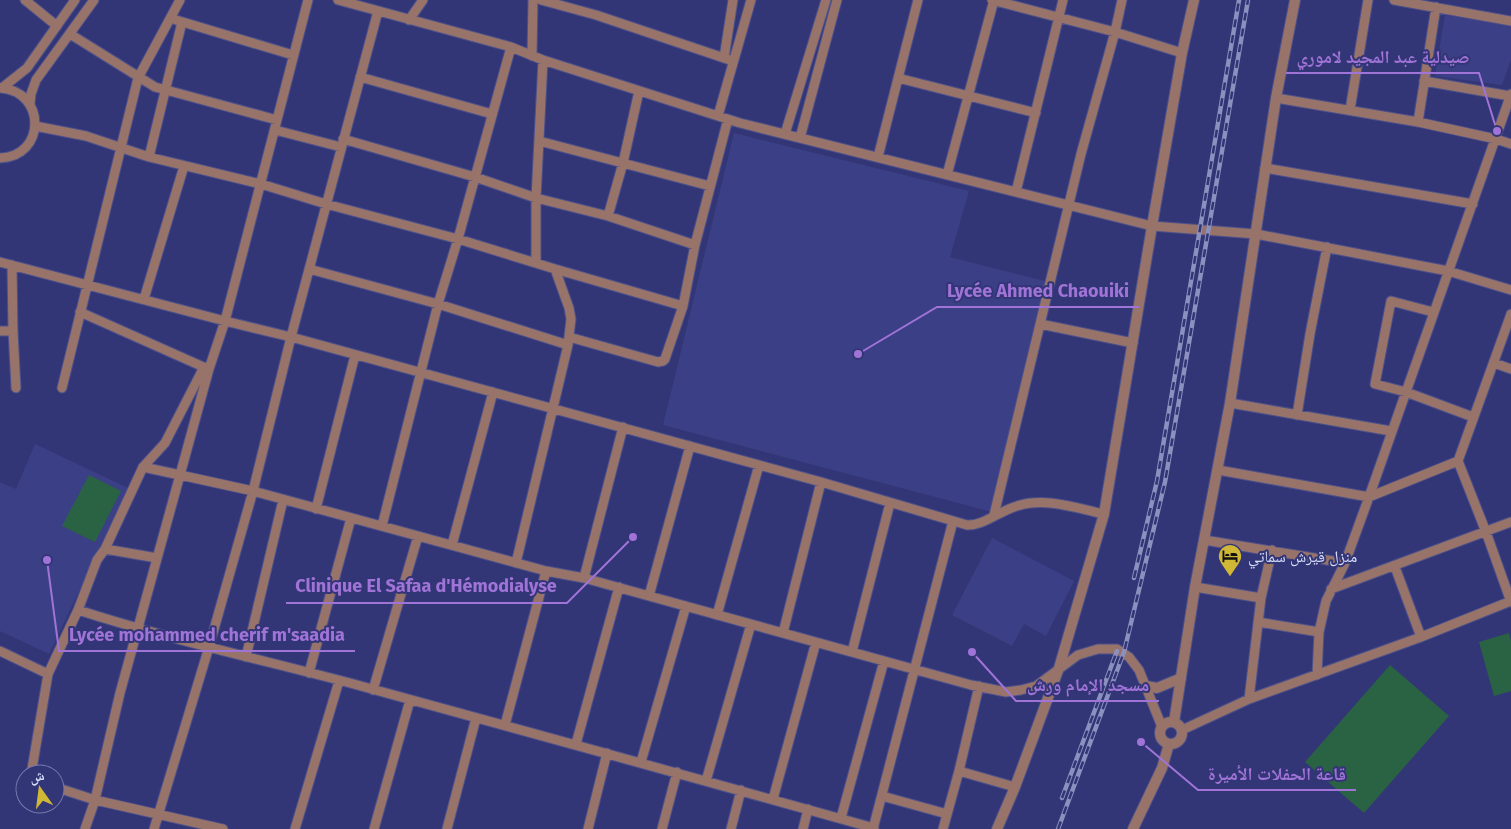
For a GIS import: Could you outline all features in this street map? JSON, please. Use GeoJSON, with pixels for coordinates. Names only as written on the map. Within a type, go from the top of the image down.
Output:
{"type":"FeatureCollection","features":[{"type":"Feature","properties":{"kind":"street"},"geometry":{"type":"LineString","coordinates":[[25,0],[57,26]]}},
{"type":"Feature","properties":{"kind":"street"},"geometry":{"type":"LineString","coordinates":[[1,88],[27,68],[76,0]]}},
{"type":"Feature","properties":{"kind":"street"},"geometry":{"type":"LineString","coordinates":[[30,104],[36,80],[94,0]]}},
{"type":"Feature","properties":{"kind":"street"},"geometry":{"type":"LineString","coordinates":[[62,388],[138,78],[180,0]]}},
{"type":"Feature","properties":{"kind":"street"},"geometry":{"type":"LineString","coordinates":[[86,829],[95,800],[120,693],[180,476],[207,368],[225,321],[308,0]]}},
{"type":"Feature","properties":{"kind":"street"},"geometry":{"type":"LineString","coordinates":[[339,0],[510,47],[543,60],[728,119],[1152,226],[1256,234],[1448,271],[1511,290]]}},
{"type":"Feature","properties":{"kind":"street"},"geometry":{"type":"LineString","coordinates":[[409,20],[423,0]]}},
{"type":"Feature","properties":{"kind":"street"},"geometry":{"type":"LineString","coordinates":[[532,56],[533,0]]}},
{"type":"Feature","properties":{"kind":"street"},"geometry":{"type":"LineString","coordinates":[[541,0],[596,15],[729,60]]}},
{"type":"Feature","properties":{"kind":"street"},"geometry":{"type":"LineString","coordinates":[[718,116],[729,60],[733,0]]}},
{"type":"Feature","properties":{"kind":"street"},"geometry":{"type":"LineString","coordinates":[[729,60],[751,0]]}},
{"type":"Feature","properties":{"kind":"street"},"geometry":{"type":"LineString","coordinates":[[785,134],[826,0]]}},
{"type":"Feature","properties":{"kind":"street"},"geometry":{"type":"LineString","coordinates":[[800,138],[837,0]]}},
{"type":"Feature","properties":{"kind":"street"},"geometry":{"type":"LineString","coordinates":[[878,158],[918,0]]}},
{"type":"Feature","properties":{"kind":"street"},"geometry":{"type":"LineString","coordinates":[[947,175],[993,0],[1115,32],[1182,53]]}},
{"type":"Feature","properties":{"kind":"street"},"geometry":{"type":"LineString","coordinates":[[1016,192],[1063,0]]}},
{"type":"Feature","properties":{"kind":"street"},"geometry":{"type":"LineString","coordinates":[[994,515],[1090,117],[1115,32],[1122,0]]}},
{"type":"Feature","properties":{"kind":"street"},"geometry":{"type":"LineString","coordinates":[[997,829],[1015,787],[1059,668],[1104,514],[1182,53],[1194,0]]}},
{"type":"Feature","properties":{"kind":"street"},"geometry":{"type":"LineString","coordinates":[[1174,722],[1195,587],[1230,403],[1276,98],[1295,0]]}},
{"type":"Feature","properties":{"kind":"street"},"geometry":{"type":"LineString","coordinates":[[1350,110],[1368,0]]}},
{"type":"Feature","properties":{"kind":"street"},"geometry":{"type":"LineString","coordinates":[[1394,0],[1511,21]]}},
{"type":"Feature","properties":{"kind":"street"},"geometry":{"type":"LineString","coordinates":[[1418,122],[1436,7]]}},
{"type":"Feature","properties":{"kind":"street"},"geometry":{"type":"LineString","coordinates":[[154,829],[209,647],[253,491],[291,338],[378,11]]}},
{"type":"Feature","properties":{"kind":"street"},"geometry":{"type":"LineString","coordinates":[[169,18],[293,55]]}},
{"type":"Feature","properties":{"kind":"street"},"geometry":{"type":"LineString","coordinates":[[149,158],[182,22]]}},
{"type":"Feature","properties":{"kind":"street"},"geometry":{"type":"LineString","coordinates":[[70,34],[155,87],[277,120]]}},
{"type":"Feature","properties":{"kind":"street"},"geometry":{"type":"LineString","coordinates":[[382,526],[438,304],[458,239],[510,47]]}},
{"type":"Feature","properties":{"kind":"street"},"geometry":{"type":"LineString","coordinates":[[809,55],[821,58]]}},
{"type":"Feature","properties":{"kind":"street"},"geometry":{"type":"LineString","coordinates":[[536,263],[536,198],[543,60]]}},
{"type":"Feature","properties":{"kind":"street"},"geometry":{"type":"LineString","coordinates":[[360,77],[492,114]]}},
{"type":"Feature","properties":{"kind":"street"},"geometry":{"type":"LineString","coordinates":[[898,78],[1036,113]]}},
{"type":"Feature","properties":{"kind":"street"},"geometry":{"type":"LineString","coordinates":[[1317,675],[1319,632],[1326,601],[1344,563],[1369,497],[1511,95],[1424,81]]}},
{"type":"Feature","properties":{"kind":"street"},"geometry":{"type":"LineString","coordinates":[[0,158],[17,154],[26,147],[32,137],[35,126],[30,104],[13,90],[1,88]]}},
{"type":"Feature","properties":{"kind":"street"},"geometry":{"type":"LineString","coordinates":[[608,216],[623,163],[639,91]]}},
{"type":"Feature","properties":{"kind":"street"},"geometry":{"type":"LineString","coordinates":[[1276,98],[1418,122],[1511,144]]}},
{"type":"Feature","properties":{"kind":"street"},"geometry":{"type":"LineString","coordinates":[[309,269],[568,341],[660,362],[665,359],[683,306],[695,245],[728,119]]}},
{"type":"Feature","properties":{"kind":"street"},"geometry":{"type":"LineString","coordinates":[[35,126],[86,136],[149,158],[261,184],[326,204],[458,239],[683,306]]}},
{"type":"Feature","properties":{"kind":"street"},"geometry":{"type":"LineString","coordinates":[[275,130],[342,143],[475,177],[536,198],[608,216],[695,245]]}},
{"type":"Feature","properties":{"kind":"street"},"geometry":{"type":"LineString","coordinates":[[539,141],[710,186]]}},
{"type":"Feature","properties":{"kind":"street"},"geometry":{"type":"LineString","coordinates":[[144,299],[184,166]]}},
{"type":"Feature","properties":{"kind":"street"},"geometry":{"type":"LineString","coordinates":[[1265,168],[1473,204]]}},
{"type":"Feature","properties":{"kind":"street"},"geometry":{"type":"LineString","coordinates":[[1297,415],[1327,247]]}},
{"type":"Feature","properties":{"kind":"street"},"geometry":{"type":"LineString","coordinates":[[0,262],[553,408],[974,526],[1018,505],[1032,502],[1062,504],[1104,514]]}},
{"type":"Feature","properties":{"kind":"street"},"geometry":{"type":"LineString","coordinates":[[12,265],[12,331],[16,388]]}},
{"type":"Feature","properties":{"kind":"street"},"geometry":{"type":"LineString","coordinates":[[516,562],[568,341],[571,318],[555,269]]}},
{"type":"Feature","properties":{"kind":"street"},"geometry":{"type":"LineString","coordinates":[[1433,312],[1391,301],[1375,384],[1406,392],[1473,417]]}},
{"type":"Feature","properties":{"kind":"street"},"geometry":{"type":"LineString","coordinates":[[80,312],[207,368]]}},
{"type":"Feature","properties":{"kind":"street"},"geometry":{"type":"LineString","coordinates":[[1182,730],[1249,699],[1421,637],[1511,602],[1458,461],[1511,314]]}},
{"type":"Feature","properties":{"kind":"street"},"geometry":{"type":"LineString","coordinates":[[1040,324],[1133,343]]}},
{"type":"Feature","properties":{"kind":"street"},"geometry":{"type":"LineString","coordinates":[[0,331],[12,331]]}},
{"type":"Feature","properties":{"kind":"street"},"geometry":{"type":"LineString","coordinates":[[316,509],[356,355]]}},
{"type":"Feature","properties":{"kind":"street"},"geometry":{"type":"LineString","coordinates":[[1494,363],[1511,369]]}},
{"type":"Feature","properties":{"kind":"street"},"geometry":{"type":"LineString","coordinates":[[33,764],[48,674],[78,610],[97,560],[105,549],[143,467],[165,443],[207,368]]}},
{"type":"Feature","properties":{"kind":"street"},"geometry":{"type":"LineString","coordinates":[[452,545],[493,392]]}},
{"type":"Feature","properties":{"kind":"street"},"geometry":{"type":"LineString","coordinates":[[1230,403],[1392,431]]}},
{"type":"Feature","properties":{"kind":"street"},"geometry":{"type":"LineString","coordinates":[[584,578],[623,428]]}},
{"type":"Feature","properties":{"kind":"street"},"geometry":{"type":"LineString","coordinates":[[648,596],[690,446]]}},
{"type":"Feature","properties":{"kind":"street"},"geometry":{"type":"LineString","coordinates":[[1218,470],[1369,497],[1458,461]]}},
{"type":"Feature","properties":{"kind":"street"},"geometry":{"type":"LineString","coordinates":[[717,615],[759,465]]}},
{"type":"Feature","properties":{"kind":"street"},"geometry":{"type":"LineString","coordinates":[[143,467],[253,491],[546,571],[619,587],[884,661],[1006,692],[1036,686],[1078,655],[1098,649],[1117,649],[1124,652],[1135,662],[1162,727],[1161,738],[1169,744],[1180,741],[1182,738],[1182,730],[1174,722],[1167,722],[1162,727]]}},
{"type":"Feature","properties":{"kind":"street"},"geometry":{"type":"LineString","coordinates":[[783,633],[821,482]]}},
{"type":"Feature","properties":{"kind":"street"},"geometry":{"type":"LineString","coordinates":[[246,657],[283,500]]}},
{"type":"Feature","properties":{"kind":"street"},"geometry":{"type":"LineString","coordinates":[[852,652],[890,503]]}},
{"type":"Feature","properties":{"kind":"street"},"geometry":{"type":"LineString","coordinates":[[308,673],[351,518]]}},
{"type":"Feature","properties":{"kind":"street"},"geometry":{"type":"LineString","coordinates":[[78,610],[138,629],[339,680],[576,744],[873,828],[953,521]]}},
{"type":"Feature","properties":{"kind":"street"},"geometry":{"type":"LineString","coordinates":[[1331,589],[1511,522]]}},
{"type":"Feature","properties":{"kind":"street"},"geometry":{"type":"LineString","coordinates":[[373,690],[418,536]]}},
{"type":"Feature","properties":{"kind":"street"},"geometry":{"type":"LineString","coordinates":[[1204,540],[1344,563]]}},
{"type":"Feature","properties":{"kind":"street"},"geometry":{"type":"LineString","coordinates":[[105,549],[156,558]]}},
{"type":"Feature","properties":{"kind":"street"},"geometry":{"type":"LineString","coordinates":[[1249,699],[1261,598],[1272,550]]}},
{"type":"Feature","properties":{"kind":"street"},"geometry":{"type":"LineString","coordinates":[[1394,567],[1421,637]]}},
{"type":"Feature","properties":{"kind":"street"},"geometry":{"type":"LineString","coordinates":[[505,725],[546,571]]}},
{"type":"Feature","properties":{"kind":"street"},"geometry":{"type":"LineString","coordinates":[[576,744],[619,587]]}},
{"type":"Feature","properties":{"kind":"street"},"geometry":{"type":"LineString","coordinates":[[1195,587],[1261,598]]}},
{"type":"Feature","properties":{"kind":"street"},"geometry":{"type":"LineString","coordinates":[[641,762],[686,606]]}},
{"type":"Feature","properties":{"kind":"street"},"geometry":{"type":"LineString","coordinates":[[1258,622],[1319,632]]}},
{"type":"Feature","properties":{"kind":"street"},"geometry":{"type":"LineString","coordinates":[[706,781],[751,624]]}},
{"type":"Feature","properties":{"kind":"street"},"geometry":{"type":"LineString","coordinates":[[773,799],[816,642]]}},
{"type":"Feature","properties":{"kind":"street"},"geometry":{"type":"LineString","coordinates":[[0,651],[48,674]]}},
{"type":"Feature","properties":{"kind":"street"},"geometry":{"type":"LineString","coordinates":[[841,818],[884,661]]}},
{"type":"Feature","properties":{"kind":"street"},"geometry":{"type":"LineString","coordinates":[[1146,686],[1157,688],[1181,678]]}},
{"type":"Feature","properties":{"kind":"street"},"geometry":{"type":"LineString","coordinates":[[295,829],[339,680]]}},
{"type":"Feature","properties":{"kind":"street"},"geometry":{"type":"LineString","coordinates":[[943,829],[979,686]]}},
{"type":"Feature","properties":{"kind":"street"},"geometry":{"type":"LineString","coordinates":[[374,829],[410,700]]}},
{"type":"Feature","properties":{"kind":"street"},"geometry":{"type":"LineString","coordinates":[[447,829],[476,718]]}},
{"type":"Feature","properties":{"kind":"street"},"geometry":{"type":"LineString","coordinates":[[1133,829],[1162,768],[1169,744]]}},
{"type":"Feature","properties":{"kind":"street"},"geometry":{"type":"LineString","coordinates":[[588,829],[607,753]]}},
{"type":"Feature","properties":{"kind":"street"},"geometry":{"type":"LineString","coordinates":[[959,771],[1015,787]]}},
{"type":"Feature","properties":{"kind":"street"},"geometry":{"type":"LineString","coordinates":[[662,829],[676,772]]}},
{"type":"Feature","properties":{"kind":"street"},"geometry":{"type":"LineString","coordinates":[[65,790],[95,800],[223,829]]}},
{"type":"Feature","properties":{"kind":"street"},"geometry":{"type":"LineString","coordinates":[[731,829],[741,790]]}},
{"type":"Feature","properties":{"kind":"street"},"geometry":{"type":"LineString","coordinates":[[882,796],[947,814]]}},
{"type":"Feature","properties":{"kind":"street"},"geometry":{"type":"LineString","coordinates":[[803,829],[808,809]]}},
{"type":"Feature","properties":{"kind":"shaded area"},"geometry":{"type":"Polygon","coordinates":[[[1445,15],[1511,26],[1511,60],[1502,85],[1435,76],[1445,15]]]}},
{"type":"Feature","properties":{"kind":"shaded area"},"geometry":{"type":"Polygon","coordinates":[[[734,133],[969,191],[950,257],[1053,283],[996,513],[663,425],[734,133]]]}},
{"type":"Feature","properties":{"kind":"shaded area"},"geometry":{"type":"Polygon","coordinates":[[[35,444],[128,488],[49,654],[0,631],[0,482],[16,489],[35,444]]]}},
{"type":"Feature","properties":{"kind":"shaded area"},"geometry":{"type":"Polygon","coordinates":[[[992,538],[1074,581],[1046,636],[1024,624],[1012,646],[952,615],[992,538]]]}},
{"type":"Feature","properties":{"kind":"green space"},"geometry":{"type":"Polygon","coordinates":[[[89,475],[121,491],[95,542],[62,526],[89,475]]]}},
{"type":"Feature","properties":{"kind":"green space"},"geometry":{"type":"Polygon","coordinates":[[[1509,633],[1511,641],[1511,691],[1494,696],[1479,642],[1509,633]]]}},
{"type":"Feature","properties":{"kind":"green space"},"geometry":{"type":"Polygon","coordinates":[[[1390,665],[1449,716],[1364,813],[1305,762],[1390,665]]]}},
{"type":"Feature","properties":{"kind":"railway"},"geometry":{"type":"LineString","coordinates":[[1134,578],[1157,481],[1239,0]]}},
{"type":"Feature","properties":{"kind":"railway"},"geometry":{"type":"LineString","coordinates":[[1058,829],[1124,652],[1165,482],[1248,0]]}},
{"type":"Feature","properties":{"kind":"railway"},"geometry":{"type":"LineString","coordinates":[[1062,798],[1117,651]]}},
{"type":"Feature","properties":{"kind":"place","name":"صيدلية عبد المجيد لاموري"},"geometry":{"type":"Point","coordinates":[1497,131]}},
{"type":"Feature","properties":{"kind":"place","name":"Lycée Ahmed Chaouiki"},"geometry":{"type":"Point","coordinates":[858,354]}},
{"type":"Feature","properties":{"kind":"place","name":"Clinique El Safaa d'Hémodialyse"},"geometry":{"type":"Point","coordinates":[633,537]}},
{"type":"Feature","properties":{"kind":"place","name":"Lycée mohammed cherif m'saadia"},"geometry":{"type":"Point","coordinates":[47,560]}},
{"type":"Feature","properties":{"kind":"place","name":"منزل قيرش سماتي"},"geometry":{"type":"Point","coordinates":[1230,577]}},
{"type":"Feature","properties":{"kind":"place","name":"مسجد الإمام ورش"},"geometry":{"type":"Point","coordinates":[972,652]}},
{"type":"Feature","properties":{"kind":"place","name":"قاعة الحفلات الأميرة"},"geometry":{"type":"Point","coordinates":[1141,742]}}]}
